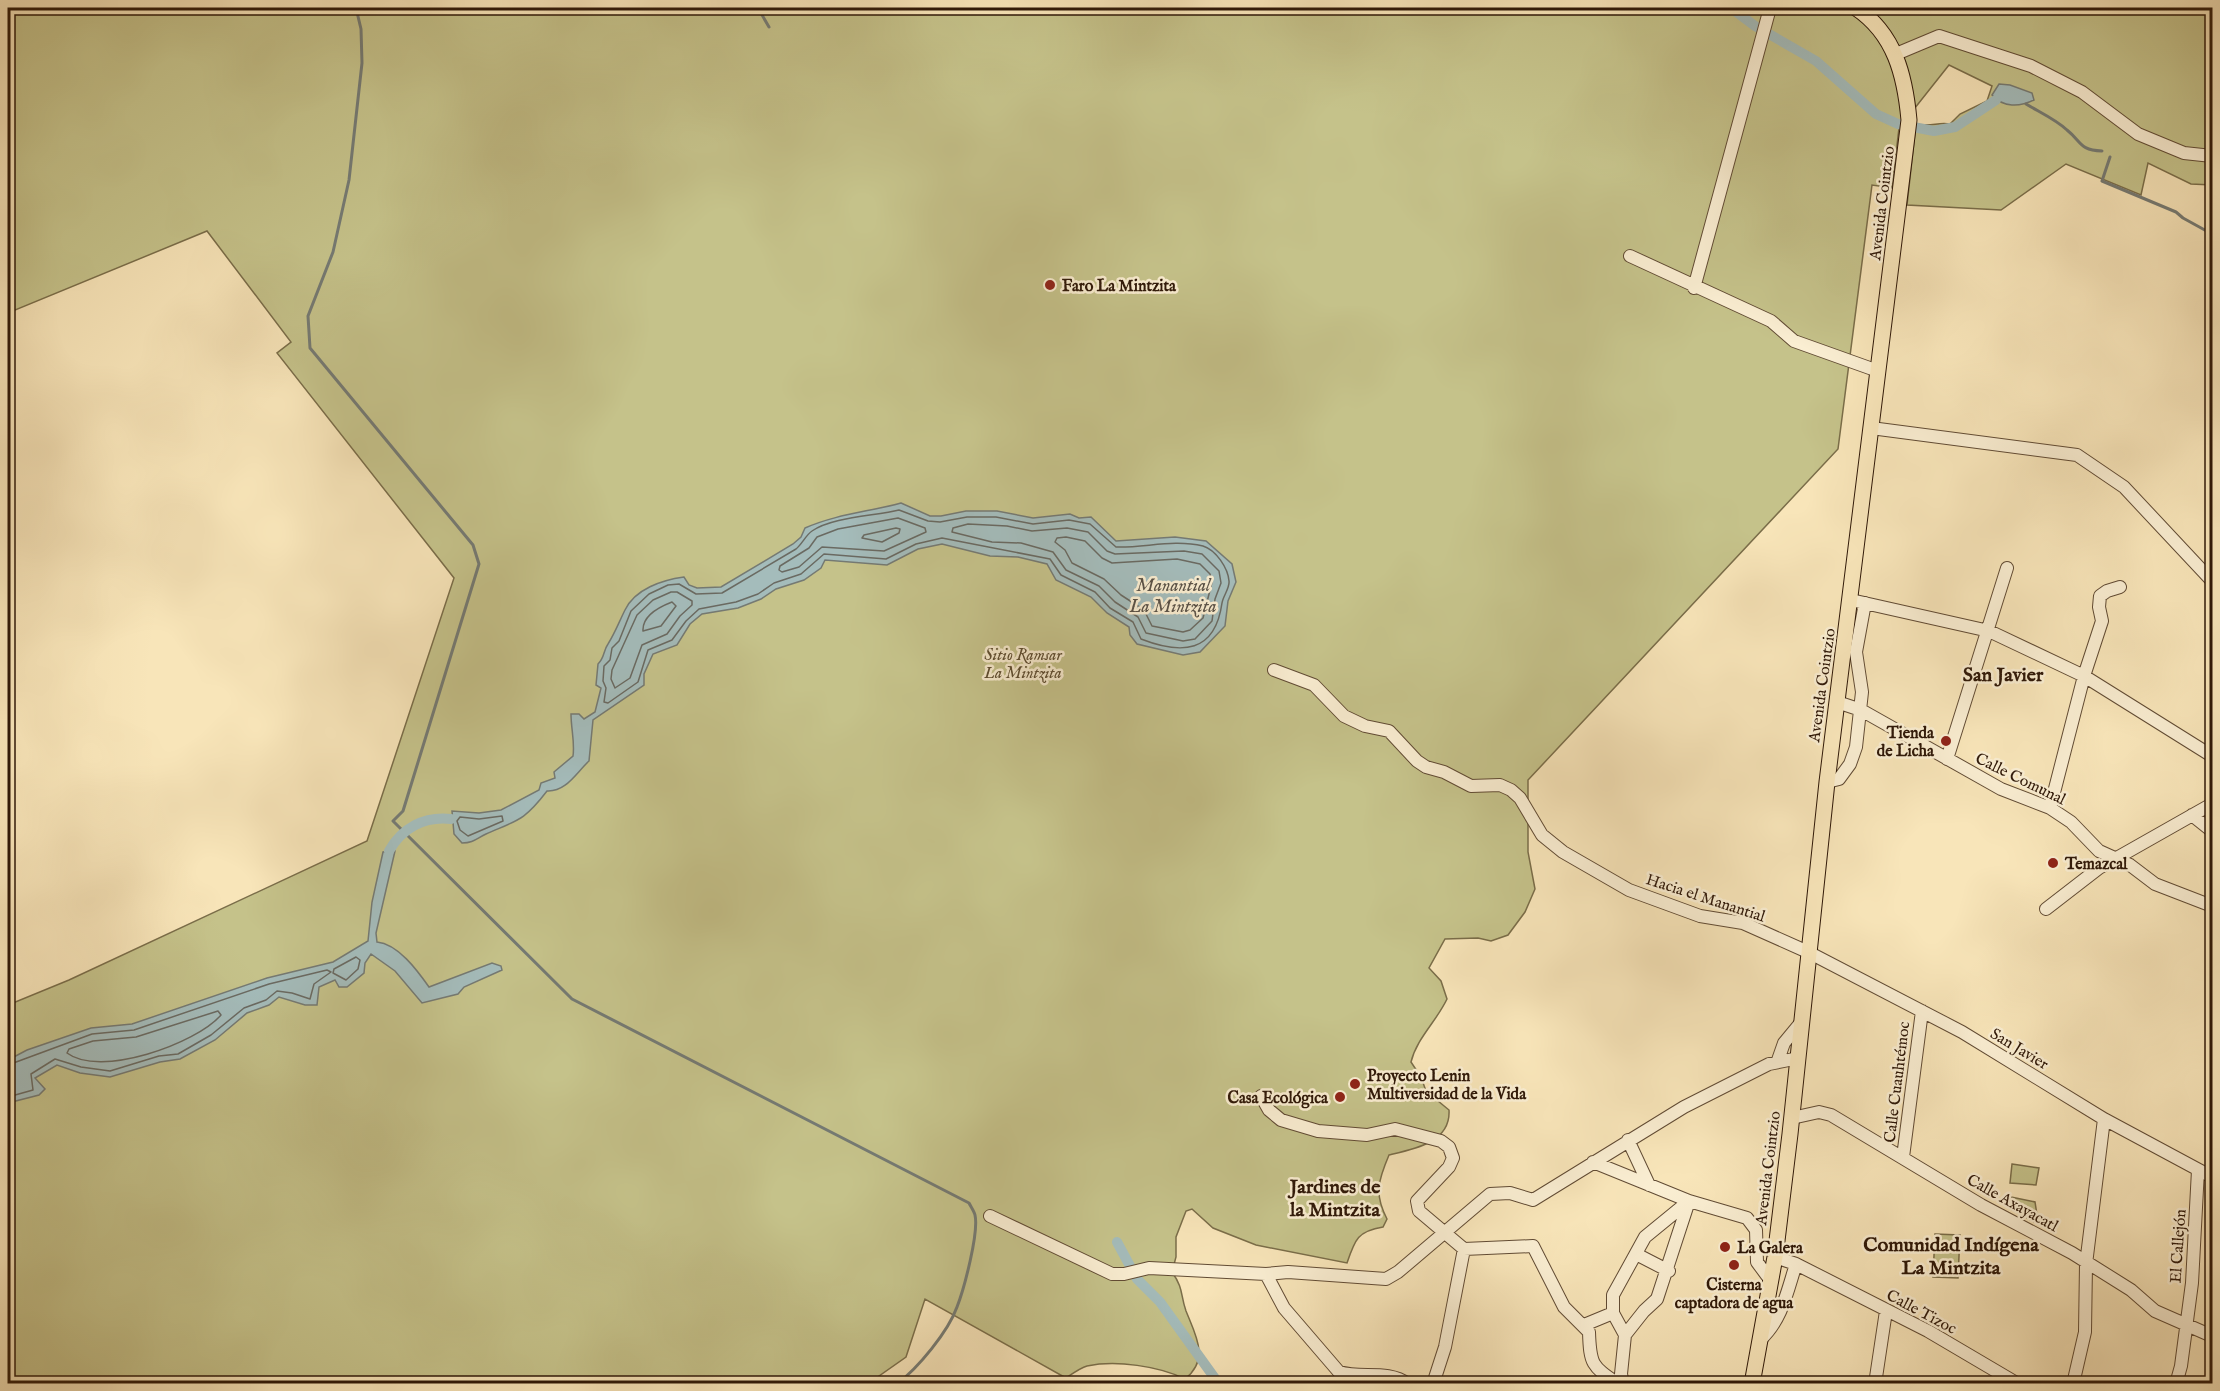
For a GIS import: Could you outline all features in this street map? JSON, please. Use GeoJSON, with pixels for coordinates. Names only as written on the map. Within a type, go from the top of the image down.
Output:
{"type":"FeatureCollection","features":[{"type":"Feature","properties":{"kind":"main road","name":"Avenida Cointzio"},"geometry":{"type":"LineString","coordinates":[[1752,1383],[1775,1257],[1837,702],[1858,602],[1871,428],[1908,126],[1905,84],[1896,54],[1866,15],[1856,8]]}},
{"type":"Feature","properties":{"kind":"street"},"geometry":{"type":"LineString","coordinates":[[1694,288],[1770,8]]}},
{"type":"Feature","properties":{"kind":"street"},"geometry":{"type":"LineString","coordinates":[[1896,54],[1939,36],[2031,66],[2082,92],[2138,134],[2184,153],[2212,156]]}},
{"type":"Feature","properties":{"kind":"street"},"geometry":{"type":"LineString","coordinates":[[1630,256],[1694,288],[1771,321],[1794,341],[1878,371]]}},
{"type":"Feature","properties":{"kind":"street"},"geometry":{"type":"LineString","coordinates":[[1871,428],[2077,455],[2124,487],[2212,581]]}},
{"type":"Feature","properties":{"kind":"street"},"geometry":{"type":"LineString","coordinates":[[1947,759],[2007,568]]}},
{"type":"Feature","properties":{"kind":"street"},"geometry":{"type":"LineString","coordinates":[[2050,808],[2102,621],[2100,596],[2120,587]]}},
{"type":"Feature","properties":{"kind":"street"},"geometry":{"type":"LineString","coordinates":[[1827,782],[1839,779],[1850,764],[1856,747],[1862,692],[1856,652],[1858,602],[1989,631],[2085,676],[2212,756]]}},
{"type":"Feature","properties":{"kind":"street","name":"Hacia el Manantial"},"geometry":{"type":"LineString","coordinates":[[1274,670],[1314,685],[1344,716],[1365,726],[1389,731],[1417,761],[1426,767],[1444,772],[1471,786],[1500,785],[1511,790],[1520,798],[1542,835],[1563,852],[1629,890],[1700,916],[1743,923],[1808,952]]}},
{"type":"Feature","properties":{"kind":"street","name":"Calle Comunal"},"geometry":{"type":"LineString","coordinates":[[1837,702],[1860,710],[2001,789],[2050,808],[2071,822],[2099,851],[2169,891],[2185,893],[2212,906]]}},
{"type":"Feature","properties":{"kind":"street"},"geometry":{"type":"LineString","coordinates":[[2046,909],[2116,859],[2212,804]]}},
{"type":"Feature","properties":{"kind":"street"},"geometry":{"type":"LineString","coordinates":[[2192,815],[2212,831]]}},
{"type":"Feature","properties":{"kind":"street","name":"San Javier"},"geometry":{"type":"LineString","coordinates":[[1808,952],[1962,1032],[2104,1119],[2212,1177]]}},
{"type":"Feature","properties":{"kind":"street","name":"Calle Cuauhtémoc"},"geometry":{"type":"LineString","coordinates":[[1903,1157],[1922,1011]]}},
{"type":"Feature","properties":{"kind":"street"},"geometry":{"type":"LineString","coordinates":[[1778,1060],[1784,1043],[1803,1019]]}},
{"type":"Feature","properties":{"kind":"street"},"geometry":{"type":"LineString","coordinates":[[990,1216],[1112,1274],[1149,1268],[1207,1269],[1386,1279],[1398,1272],[1490,1194],[1509,1193],[1533,1200],[1684,1107],[1778,1060],[1799,1058]]}},
{"type":"Feature","properties":{"kind":"street"},"geometry":{"type":"LineString","coordinates":[[1261,1096],[1269,1110],[1281,1120],[1317,1131],[1367,1135],[1395,1129],[1441,1141],[1449,1147],[1453,1158],[1449,1167],[1417,1201],[1419,1211],[1464,1249],[1533,1246],[1564,1307],[1589,1332],[1590,1358],[1594,1367],[1618,1383]]}},
{"type":"Feature","properties":{"kind":"street","name":"Calle Axayacatl"},"geometry":{"type":"LineString","coordinates":[[1792,1118],[1819,1112],[1831,1115],[1981,1205],[2072,1253],[2086,1264],[2131,1290],[2155,1311],[2212,1336]]}},
{"type":"Feature","properties":{"kind":"street"},"geometry":{"type":"LineString","coordinates":[[2073,1383],[2085,1332],[2086,1264],[2104,1119]]}},
{"type":"Feature","properties":{"kind":"street"},"geometry":{"type":"LineString","coordinates":[[1628,1140],[1649,1185]]}},
{"type":"Feature","properties":{"kind":"street"},"geometry":{"type":"LineString","coordinates":[[1593,1162],[1689,1201],[1747,1218],[1756,1230],[1757,1262],[1771,1281]]}},
{"type":"Feature","properties":{"kind":"street","name":"El Callejón"},"geometry":{"type":"LineString","coordinates":[[2186,1323],[2192,1283],[2198,1170]]}},
{"type":"Feature","properties":{"kind":"street"},"geometry":{"type":"LineString","coordinates":[[1625,1335],[1613,1313],[1613,1295],[1636,1254],[1655,1227],[1689,1201]]}},
{"type":"Feature","properties":{"kind":"street"},"geometry":{"type":"LineString","coordinates":[[1623,1383],[1621,1374],[1625,1335],[1657,1299],[1689,1201]]}},
{"type":"Feature","properties":{"kind":"street"},"geometry":{"type":"LineString","coordinates":[[1433,1383],[1445,1347],[1464,1249]]}},
{"type":"Feature","properties":{"kind":"street"},"geometry":{"type":"LineString","coordinates":[[1636,1254],[1668,1271]]}},
{"type":"Feature","properties":{"kind":"street","name":"Calle Tizoc"},"geometry":{"type":"LineString","coordinates":[[1775,1257],[1796,1264],[1928,1331],[2018,1383]]}},
{"type":"Feature","properties":{"kind":"street"},"geometry":{"type":"LineString","coordinates":[[1760,1340],[1773,1329],[1796,1264]]}},
{"type":"Feature","properties":{"kind":"street"},"geometry":{"type":"LineString","coordinates":[[1266,1274],[1284,1308],[1339,1371],[1349,1375],[1389,1375],[1408,1383]]}},
{"type":"Feature","properties":{"kind":"street"},"geometry":{"type":"LineString","coordinates":[[1875,1383],[1887,1311]]}},
{"type":"Feature","properties":{"kind":"street"},"geometry":{"type":"LineString","coordinates":[[1584,1325],[1613,1313]]}},
{"type":"Feature","properties":{"kind":"street"},"geometry":{"type":"LineString","coordinates":[[2176,1383],[2181,1366],[2186,1323]]}},
{"type":"Feature","properties":{"kind":"green space","name":"Sitio Ramsar La Mintzita"},"geometry":{"type":"Polygon","coordinates":[[[8,8],[2212,8],[2212,185],[2191,184],[2148,163],[2141,195],[2066,164],[2001,210],[1907,205],[1916,124],[1950,124],[1960,114],[1987,101],[1992,86],[1949,65],[1899,128],[1892,188],[1872,185],[1838,449],[1528,780],[1528,852],[1535,889],[1525,912],[1508,935],[1491,941],[1478,938],[1445,939],[1429,968],[1441,981],[1447,999],[1418,1045],[1411,1062],[1421,1077],[1426,1091],[1449,1110],[1444,1130],[1438,1137],[1420,1147],[1389,1155],[1379,1187],[1380,1202],[1387,1219],[1383,1227],[1368,1231],[1355,1242],[1347,1263],[1256,1245],[1213,1228],[1192,1209],[1186,1211],[1176,1237],[1176,1257],[1172,1272],[1180,1287],[1186,1311],[1197,1338],[1199,1355],[1193,1371],[1185,1379],[1163,1371],[1124,1364],[1087,1366],[1066,1378],[925,1299],[906,1357],[869,1383],[8,1383],[8,1005],[69,980],[367,841],[454,578],[277,353],[291,342],[207,231],[8,313],[8,8]]]}},
{"type":"Feature","properties":{"kind":"green space"},"geometry":{"type":"Polygon","coordinates":[[[2012,1164],[2039,1168],[2036,1185],[2010,1183],[2012,1164]]]}},
{"type":"Feature","properties":{"kind":"green space"},"geometry":{"type":"Polygon","coordinates":[[[2011,1197],[2035,1202],[2037,1215],[2034,1222],[2009,1208],[2011,1197]]]}},
{"type":"Feature","properties":{"kind":"green space"},"geometry":{"type":"Polygon","coordinates":[[[1935,1234],[1960,1235],[1958,1278],[1933,1277],[1935,1234]]]}},
{"type":"Feature","properties":{"kind":"water"},"geometry":{"type":"Polygon","coordinates":[[[1999,84],[2010,85],[2032,93],[2034,100],[2017,105],[2001,102],[1992,95],[1999,84]]]}},
{"type":"Feature","properties":{"kind":"water","name":"Manantial La Mintzita"},"geometry":{"type":"Polygon","coordinates":[[[901,503],[930,516],[966,511],[997,511],[1033,518],[1070,514],[1079,518],[1091,517],[1116,541],[1175,537],[1206,541],[1232,564],[1236,582],[1228,601],[1225,626],[1200,652],[1183,655],[1137,644],[1130,635],[1129,627],[1107,613],[1091,597],[1056,580],[1047,564],[1018,557],[990,556],[942,544],[918,549],[887,565],[825,560],[821,568],[804,580],[776,589],[761,599],[738,608],[702,614],[690,624],[677,645],[653,654],[644,674],[644,685],[593,720],[589,761],[570,781],[560,788],[547,791],[526,814],[506,826],[469,842],[462,843],[454,834],[452,811],[479,813],[501,810],[539,790],[541,783],[555,778],[554,772],[573,756],[571,714],[579,714],[584,719],[595,712],[601,688],[596,685],[598,664],[625,610],[635,596],[658,583],[684,577],[689,585],[697,588],[721,587],[793,544],[801,537],[805,528],[841,516],[901,503]]]}},
{"type":"Feature","properties":{"kind":"water"},"geometry":{"type":"Polygon","coordinates":[[[395,851],[376,933],[377,942],[392,947],[400,953],[429,987],[492,963],[501,966],[502,970],[464,987],[458,994],[422,1003],[395,971],[371,954],[365,963],[364,973],[347,987],[339,987],[335,980],[319,987],[317,1005],[305,1005],[279,997],[269,1005],[247,1013],[215,1040],[180,1059],[160,1062],[110,1077],[80,1073],[57,1065],[35,1078],[45,1089],[39,1095],[8,1103],[8,1060],[27,1050],[91,1028],[132,1024],[267,978],[333,962],[368,941],[372,902],[383,852],[395,851]]]}},
{"type":"Feature","properties":{"kind":"waterway"},"geometry":{"type":"LineString","coordinates":[[356,8],[361,29],[362,63],[349,180],[333,252],[308,316],[310,348],[473,545],[479,564],[403,811],[393,821],[572,999],[969,1203],[975,1215],[975,1234],[967,1275],[957,1307],[932,1349],[897,1384]]}},
{"type":"Feature","properties":{"kind":"waterway"},"geometry":{"type":"LineString","coordinates":[[758,8],[769,27]]}},
{"type":"Feature","properties":{"kind":"waterway"},"geometry":{"type":"LineString","coordinates":[[1731,8],[1755,26],[1816,61],[1876,114],[1898,124],[1934,131],[1955,127],[1996,100]]}},
{"type":"Feature","properties":{"kind":"waterway"},"geometry":{"type":"LineString","coordinates":[[2026,104],[2062,126],[2085,147],[2102,151]]}},
{"type":"Feature","properties":{"kind":"waterway"},"geometry":{"type":"LineString","coordinates":[[2110,157],[2102,181],[2176,212],[2212,234]]}},
{"type":"Feature","properties":{"kind":"waterway"},"geometry":{"type":"LineString","coordinates":[[389,851],[400,836],[415,825],[432,819],[451,819]]}},
{"type":"Feature","properties":{"kind":"waterway"},"geometry":{"type":"LineString","coordinates":[[1117,1242],[1137,1279],[1160,1302],[1219,1384]]}},
{"type":"Feature","properties":{"kind":"place","name":"Faro La Mintzita"},"geometry":{"type":"Point","coordinates":[1050,285]}},
{"type":"Feature","properties":{"kind":"place","name":"Tienda de Licha"},"geometry":{"type":"Point","coordinates":[1946,741]}},
{"type":"Feature","properties":{"kind":"place","name":"Temazcal"},"geometry":{"type":"Point","coordinates":[2053,863]}},
{"type":"Feature","properties":{"kind":"place","name":"Proyecto Lenin Multiversidad de la Vida"},"geometry":{"type":"Point","coordinates":[1355,1084]}},
{"type":"Feature","properties":{"kind":"place","name":"Casa Ecológica"},"geometry":{"type":"Point","coordinates":[1340,1097]}},
{"type":"Feature","properties":{"kind":"place","name":"La Galera"},"geometry":{"type":"Point","coordinates":[1725,1247]}},
{"type":"Feature","properties":{"kind":"place","name":"Cisterna captadora de agua"},"geometry":{"type":"Point","coordinates":[1734,1265]}},
{"type":"Feature","properties":{"kind":"district","name":"San Javier"},"geometry":{"type":"Point","coordinates":[2003,674]}},
{"type":"Feature","properties":{"kind":"district","name":"Jardines de la Mintzita"},"geometry":{"type":"Point","coordinates":[1335,1198]}},
{"type":"Feature","properties":{"kind":"district","name":"Comunidad Indígena La Mintzita"},"geometry":{"type":"Point","coordinates":[1951,1256]}}]}
